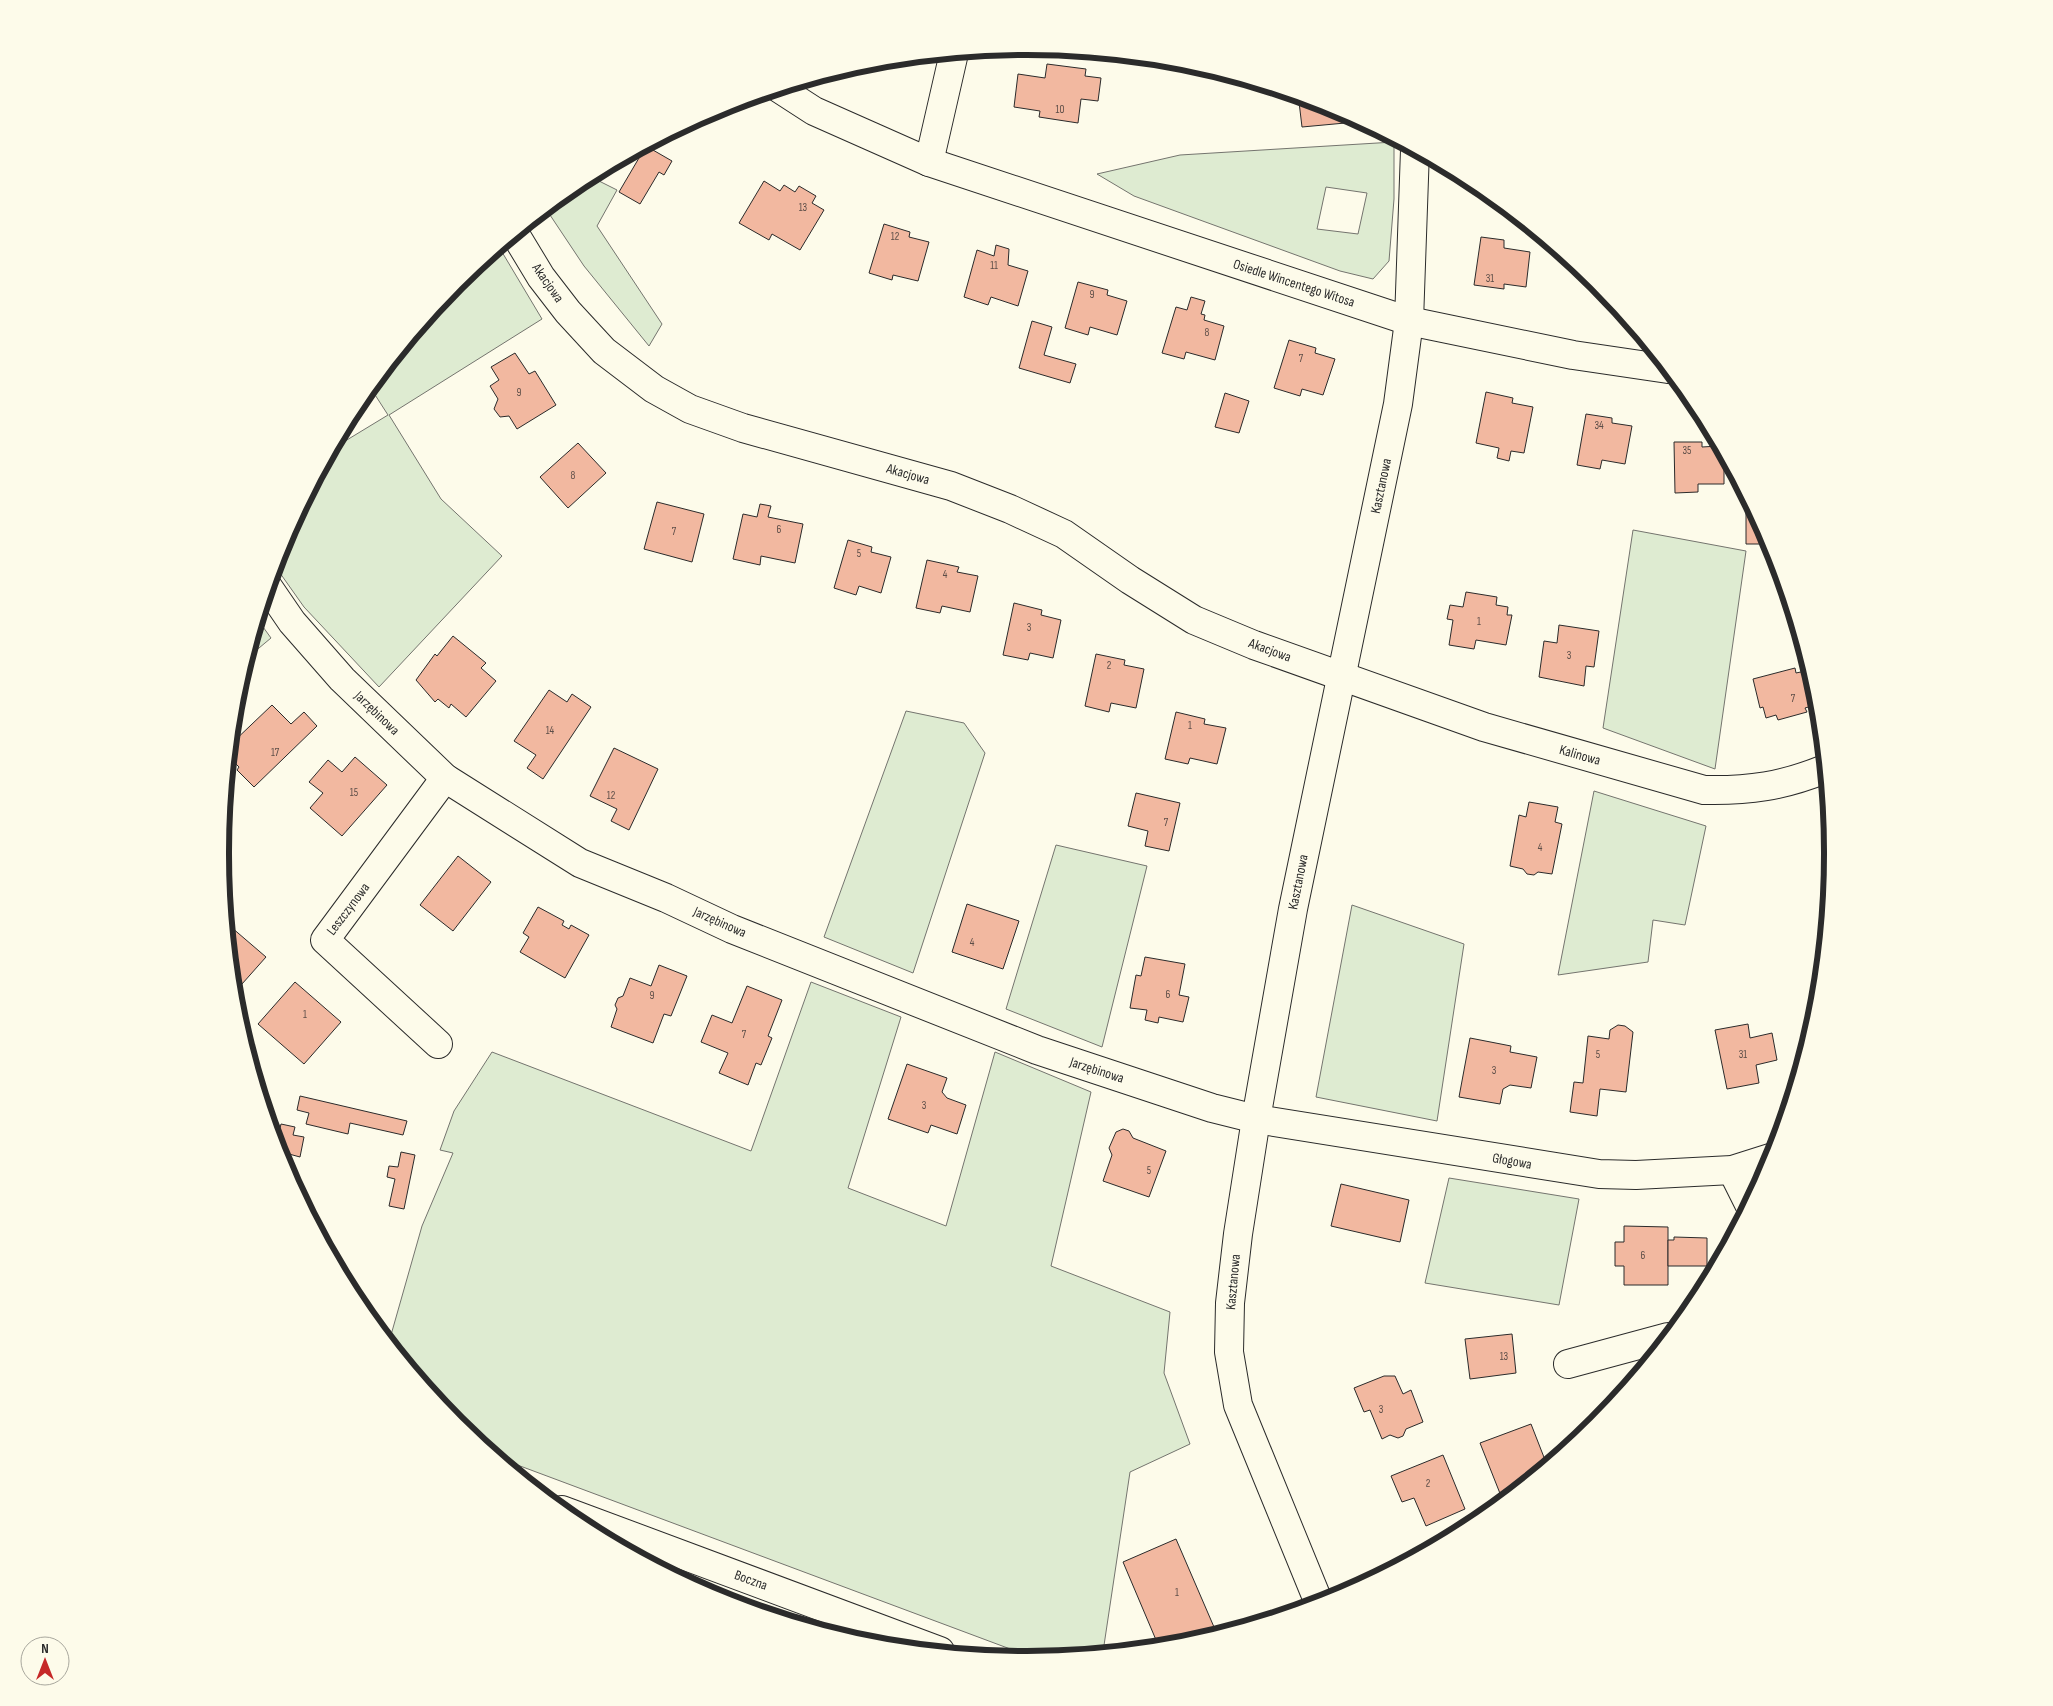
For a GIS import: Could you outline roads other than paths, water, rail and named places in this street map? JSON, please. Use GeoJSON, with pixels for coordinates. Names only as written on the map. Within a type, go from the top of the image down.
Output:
{"type":"FeatureCollection","features":[{"type":"Feature","properties":{"kind":"street"},"geometry":{"type":"LineString","coordinates":[[930,162],[953,59]]}},
{"type":"Feature","properties":{"kind":"street","name":"Osiedle Wincentego Witosa"},"geometry":{"type":"LineString","coordinates":[[785,92],[814,111],[930,162],[1409,321],[1573,354],[1661,368]]}},
{"type":"Feature","properties":{"kind":"street","name":"Kasztanowa"},"geometry":{"type":"LineString","coordinates":[[1316,1596],[1238,1405],[1229,1352],[1230,1303],[1238,1234],[1256,1118],[1293,909],[1340,674],[1398,404],[1409,321],[1415,156]]}},
{"type":"Feature","properties":{"kind":"street","name":"Akacjowa"},"geometry":{"type":"LineString","coordinates":[[518,239],[541,277],[568,312],[604,351],[647,385],[690,409],[743,428],[952,486],[1010,509],[1064,534],[1130,580],[1194,620],[1254,645],[1340,674]]}},
{"type":"Feature","properties":{"kind":"street","name":"Jarzębinowa"},"geometry":{"type":"LineString","coordinates":[[272,594],[292,622],[342,680],[445,778],[580,863],[666,898],[732,928],[1037,1050],[1212,1108],[1256,1118]]}},
{"type":"Feature","properties":{"kind":"street","name":"Kalinowa"},"geometry":{"type":"LineString","coordinates":[[1340,674],[1484,728],[1704,790],[1740,791],[1775,786],[1820,771]]}},
{"type":"Feature","properties":{"kind":"street","name":"Leszczynowa"},"geometry":{"type":"LineString","coordinates":[[438,1044],[325,940],[445,778]]}},
{"type":"Feature","properties":{"kind":"street","name":"Głogowa"},"geometry":{"type":"LineString","coordinates":[[1256,1118],[1599,1174],[1636,1175],[1732,1170],[1763,1160]]}},
{"type":"Feature","properties":{"kind":"street"},"geometry":{"type":"LineString","coordinates":[[1732,1170],[1746,1197]]}},
{"type":"Feature","properties":{"kind":"street"},"geometry":{"type":"LineString","coordinates":[[1568,1364],[1660,1339]]}},
{"type":"Feature","properties":{"kind":"street","name":"Boczna"},"geometry":{"type":"LineString","coordinates":[[586,1519],[921,1644]]}}]}
